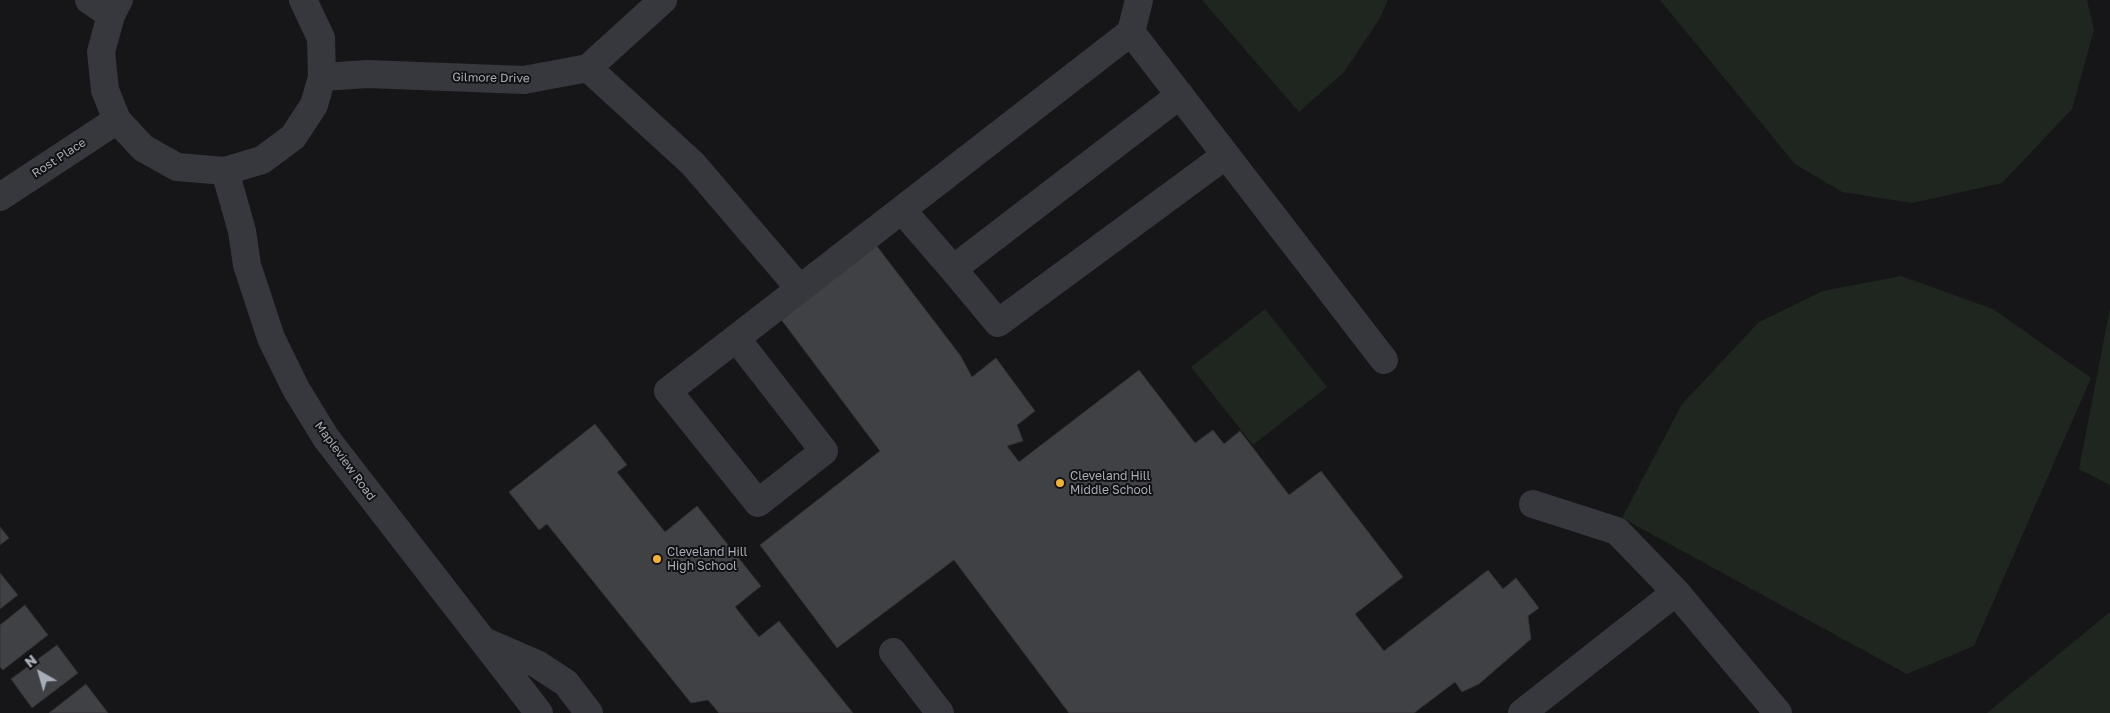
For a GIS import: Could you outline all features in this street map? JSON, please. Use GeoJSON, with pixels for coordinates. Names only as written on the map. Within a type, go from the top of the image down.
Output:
{"type":"FeatureCollection","features":[{"type":"Feature","properties":{"kind":"street"},"geometry":{"type":"LineString","coordinates":[[89,0],[115,7],[101,52],[105,90],[117,120],[143,148],[177,167],[225,171],[262,160],[293,137],[314,105],[322,76],[321,38],[303,0]]}},
{"type":"Feature","properties":{"kind":"street"},"geometry":{"type":"LineString","coordinates":[[663,0],[588,68],[693,164],[800,288]]}},
{"type":"Feature","properties":{"kind":"street"},"geometry":{"type":"LineString","coordinates":[[736,338],[824,451],[758,503],[668,391],[800,288],[1131,32],[1139,0]]}},
{"type":"Feature","properties":{"kind":"street"},"geometry":{"type":"LineString","coordinates":[[1131,32],[1384,360]]}},
{"type":"Feature","properties":{"kind":"street","name":"Gilmore Drive"},"geometry":{"type":"LineString","coordinates":[[322,76],[368,74],[524,80],[588,68]]}},
{"type":"Feature","properties":{"kind":"street"},"geometry":{"type":"LineString","coordinates":[[953,269],[1180,95]]}},
{"type":"Feature","properties":{"kind":"street","name":"Rost Place"},"geometry":{"type":"LineString","coordinates":[[0,197],[117,120]]}},
{"type":"Feature","properties":{"kind":"street"},"geometry":{"type":"LineString","coordinates":[[902,210],[998,324],[1226,155]]}},
{"type":"Feature","properties":{"kind":"street","name":"Mapleview Road"},"geometry":{"type":"LineString","coordinates":[[225,171],[242,231],[247,265],[271,338],[296,389],[326,438],[539,713]]}},
{"type":"Feature","properties":{"kind":"street"},"geometry":{"type":"LineString","coordinates":[[1532,504],[1617,531],[1676,592],[1778,713]]}},
{"type":"Feature","properties":{"kind":"street"},"geometry":{"type":"LineString","coordinates":[[1522,713],[1676,592]]}},
{"type":"Feature","properties":{"kind":"street"},"geometry":{"type":"LineString","coordinates":[[482,640],[537,664],[566,683],[589,713]]}},
{"type":"Feature","properties":{"kind":"street"},"geometry":{"type":"LineString","coordinates":[[892,652],[940,713]]}},
{"type":"Feature","properties":{"kind":"shaded area"},"geometry":{"type":"Polygon","coordinates":[[[1202,0],[1388,0],[1380,18],[1344,72],[1299,112],[1202,0]]]}},
{"type":"Feature","properties":{"kind":"shaded area"},"geometry":{"type":"Polygon","coordinates":[[[1660,0],[2087,0],[2094,30],[2072,109],[2002,183],[1912,203],[1842,192],[1795,164],[1660,0]]]}},
{"type":"Feature","properties":{"kind":"shaded area"},"geometry":{"type":"Polygon","coordinates":[[[1901,276],[1993,309],[2091,378],[1974,646],[1907,674],[1622,518],[1682,404],[1759,322],[1823,291],[1901,276]]]}},
{"type":"Feature","properties":{"kind":"shaded area"},"geometry":{"type":"Polygon","coordinates":[[[2110,308],[2110,485],[2079,469],[2110,308]]]}},
{"type":"Feature","properties":{"kind":"shaded area"},"geometry":{"type":"Polygon","coordinates":[[[1265,309],[1327,387],[1253,445],[1191,367],[1265,309]]]}},
{"type":"Feature","properties":{"kind":"shaded area"},"geometry":{"type":"Polygon","coordinates":[[[2110,612],[2110,713],[1987,713],[2110,612]]]}},
{"type":"Feature","properties":{"kind":"building","name":"Cleveland Hill Middle School"},"geometry":{"type":"Polygon","coordinates":[[[873,241],[960,355],[972,377],[996,358],[1035,411],[1017,425],[1023,441],[1007,446],[1019,462],[1139,370],[1195,443],[1213,430],[1224,444],[1240,431],[1289,495],[1321,471],[1403,577],[1355,614],[1384,651],[1488,570],[1503,589],[1516,578],[1539,608],[1528,616],[1531,639],[1479,684],[1462,692],[1455,682],[1414,713],[1069,713],[954,560],[837,648],[760,545],[880,451],[777,314],[873,241]]]}},
{"type":"Feature","properties":{"kind":"building","name":"Cleveland Hill High School"},"geometry":{"type":"Polygon","coordinates":[[[595,424],[627,465],[617,472],[665,532],[697,506],[761,586],[735,607],[759,637],[779,621],[853,713],[719,713],[708,700],[691,703],[547,524],[539,530],[509,492],[595,424]]]}},
{"type":"Feature","properties":{"kind":"building"},"geometry":{"type":"Polygon","coordinates":[[[0,527],[9,538],[0,545],[0,527]]]}},
{"type":"Feature","properties":{"kind":"building"},"geometry":{"type":"Polygon","coordinates":[[[0,573],[18,595],[0,609],[0,573]]]}},
{"type":"Feature","properties":{"kind":"building"},"geometry":{"type":"Polygon","coordinates":[[[25,605],[48,635],[3,670],[0,667],[0,625],[25,605]]]}},
{"type":"Feature","properties":{"kind":"building"},"geometry":{"type":"Polygon","coordinates":[[[57,645],[78,673],[32,708],[11,679],[57,645]]]}},
{"type":"Feature","properties":{"kind":"building"},"geometry":{"type":"Polygon","coordinates":[[[86,684],[108,713],[49,713],[86,684]]]}},
{"type":"Feature","properties":{"kind":"place","name":"Cleveland Hill Middle School"},"geometry":{"type":"Point","coordinates":[1060,483]}},
{"type":"Feature","properties":{"kind":"place","name":"Cleveland Hill High School"},"geometry":{"type":"Point","coordinates":[657,559]}}]}
